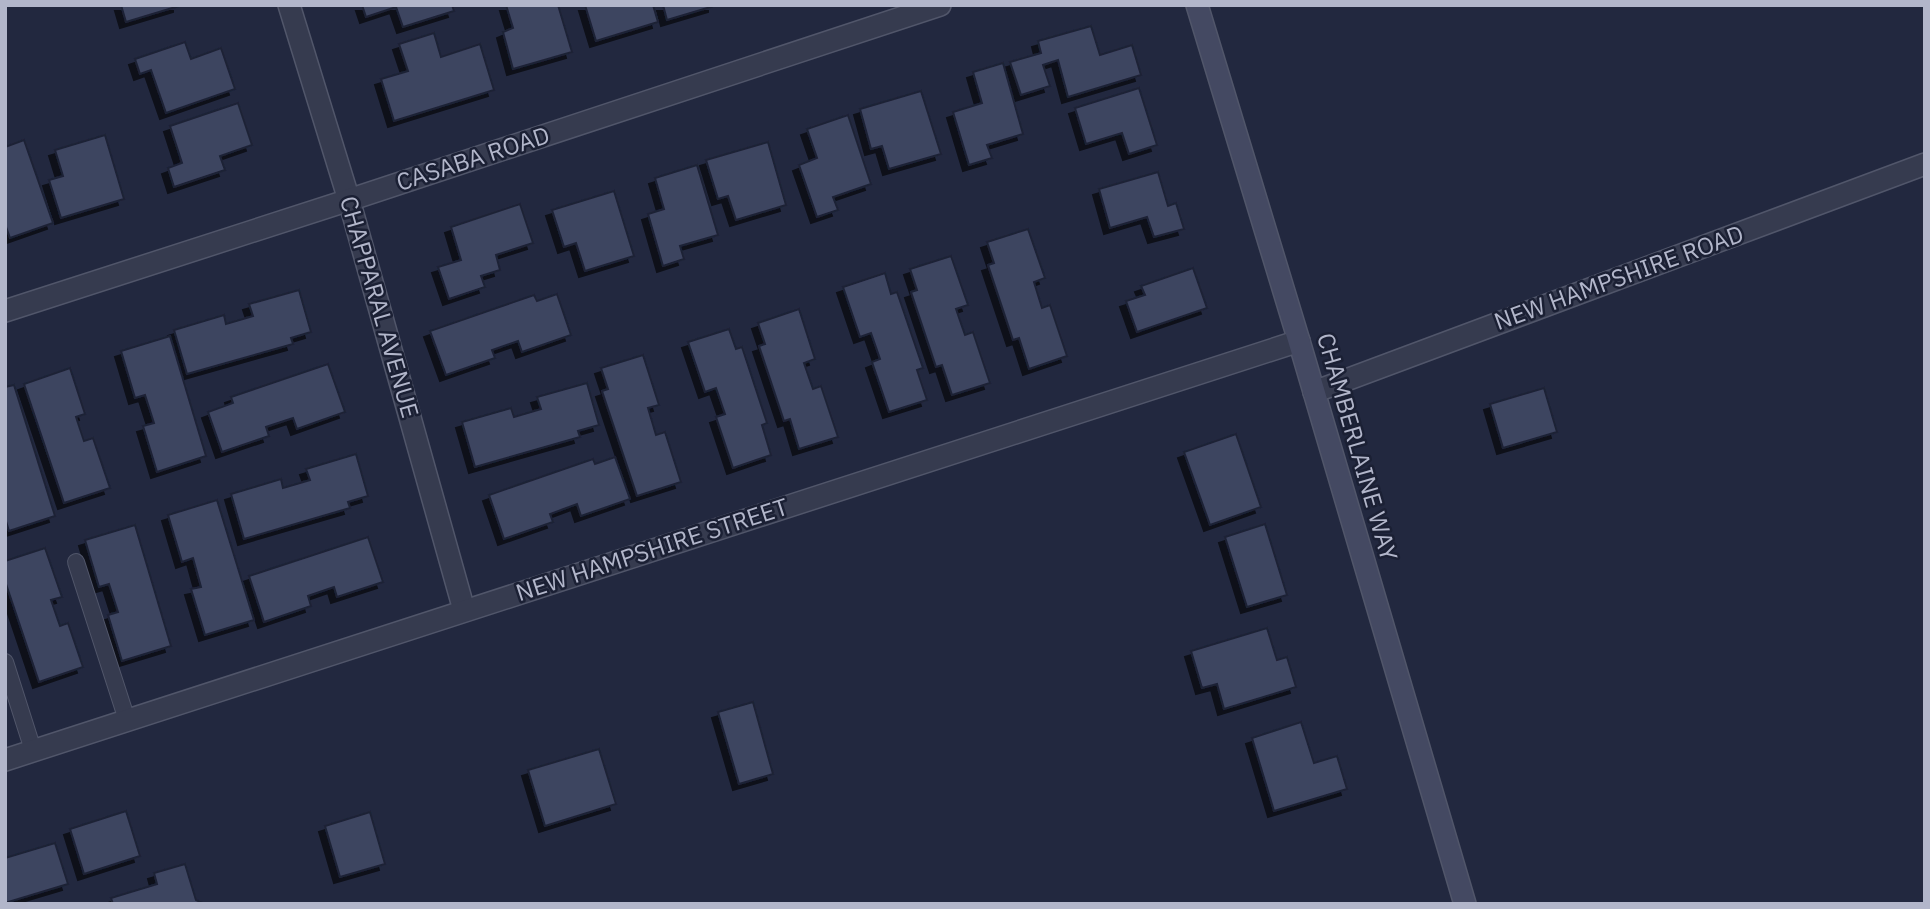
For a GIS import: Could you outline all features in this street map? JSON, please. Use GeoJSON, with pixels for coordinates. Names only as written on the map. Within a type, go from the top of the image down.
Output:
{"type":"FeatureCollection","features":[{"type":"Feature","properties":{"kind":"main road","name":"CHAMBERLAINE WAY"},"geometry":{"type":"LineString","coordinates":[[1197,5],[1465,904]]}},
{"type":"Feature","properties":{"kind":"street","name":"CHAPPARAL AVENUE"},"geometry":{"type":"LineString","coordinates":[[289,5],[349,200],[464,610]]}},
{"type":"Feature","properties":{"kind":"street","name":"CASABA ROAD"},"geometry":{"type":"LineString","coordinates":[[5,311],[940,5]]}},
{"type":"Feature","properties":{"kind":"street","name":"NEW HAMPSHIRE ROAD"},"geometry":{"type":"LineString","coordinates":[[1314,392],[1925,164]]}},
{"type":"Feature","properties":{"kind":"street","name":"NEW HAMPSHIRE STREET"},"geometry":{"type":"LineString","coordinates":[[5,760],[1299,341]]}},
{"type":"Feature","properties":{"kind":"lane"},"geometry":{"type":"LineString","coordinates":[[76,562],[127,720]]}},
{"type":"Feature","properties":{"kind":"lane"},"geometry":{"type":"LineString","coordinates":[[5,662],[33,751]]}},
{"type":"Feature","properties":{"kind":"building"},"geometry":{"type":"Polygon","coordinates":[[[121,5],[179,5],[179,6],[126,22],[121,5]]]}},
{"type":"Feature","properties":{"kind":"building"},"geometry":{"type":"Polygon","coordinates":[[[362,5],[452,5],[454,11],[403,27],[396,7],[366,17],[362,5]]]}},
{"type":"Feature","properties":{"kind":"building"},"geometry":{"type":"Polygon","coordinates":[[[506,5],[558,5],[572,52],[513,69],[503,32],[513,28],[506,5]]]}},
{"type":"Feature","properties":{"kind":"building"},"geometry":{"type":"Polygon","coordinates":[[[585,5],[653,5],[658,22],[596,41],[585,5]]]}},
{"type":"Feature","properties":{"kind":"building"},"geometry":{"type":"Polygon","coordinates":[[[663,5],[714,5],[714,6],[667,20],[663,5]]]}},
{"type":"Feature","properties":{"kind":"building"},"geometry":{"type":"Polygon","coordinates":[[[1091,26],[1100,55],[1132,45],[1141,75],[1068,97],[1058,60],[1043,65],[1050,86],[1021,95],[1010,62],[1041,53],[1038,41],[1091,26]]]}},
{"type":"Feature","properties":{"kind":"building"},"geometry":{"type":"Polygon","coordinates":[[[434,33],[441,57],[480,44],[494,90],[394,121],[381,79],[408,71],[399,44],[434,33]]]}},
{"type":"Feature","properties":{"kind":"building"},"geometry":{"type":"Polygon","coordinates":[[[185,42],[191,59],[221,48],[235,89],[166,113],[151,70],[140,74],[135,59],[185,42]]]}},
{"type":"Feature","properties":{"kind":"building"},"geometry":{"type":"Polygon","coordinates":[[[1003,63],[1023,134],[987,145],[992,158],[969,165],[953,112],[982,103],[973,72],[1003,63]]]}},
{"type":"Feature","properties":{"kind":"building"},"geometry":{"type":"Polygon","coordinates":[[[1139,88],[1157,145],[1129,154],[1122,133],[1086,144],[1075,108],[1139,88]]]}},
{"type":"Feature","properties":{"kind":"building"},"geometry":{"type":"Polygon","coordinates":[[[921,91],[941,154],[889,169],[882,146],[871,149],[860,109],[921,91]]]}},
{"type":"Feature","properties":{"kind":"building"},"geometry":{"type":"Polygon","coordinates":[[[238,103],[252,145],[220,156],[225,170],[174,187],[168,168],[182,163],[170,126],[238,103]]]}},
{"type":"Feature","properties":{"kind":"building"},"geometry":{"type":"Polygon","coordinates":[[[848,115],[871,184],[833,197],[838,210],[817,217],[799,165],[817,158],[807,129],[848,115]]]}},
{"type":"Feature","properties":{"kind":"building"},"geometry":{"type":"Polygon","coordinates":[[[105,135],[124,199],[61,218],[49,180],[63,176],[55,150],[105,135]]]}},
{"type":"Feature","properties":{"kind":"building"},"geometry":{"type":"Polygon","coordinates":[[[24,140],[53,223],[10,238],[5,224],[5,147],[24,140]]]}},
{"type":"Feature","properties":{"kind":"building"},"geometry":{"type":"Polygon","coordinates":[[[768,142],[786,205],[736,220],[728,196],[718,199],[706,160],[768,142]]]}},
{"type":"Feature","properties":{"kind":"building"},"geometry":{"type":"Polygon","coordinates":[[[697,165],[718,235],[680,246],[684,259],[663,266],[648,214],[664,209],[655,178],[697,165]]]}},
{"type":"Feature","properties":{"kind":"building"},"geometry":{"type":"Polygon","coordinates":[[[1158,172],[1168,206],[1176,203],[1184,229],[1154,237],[1147,217],[1110,228],[1099,189],[1158,172]]]}},
{"type":"Feature","properties":{"kind":"building"},"geometry":{"type":"Polygon","coordinates":[[[614,191],[634,256],[585,271],[576,243],[564,247],[552,210],[614,191]]]}},
{"type":"Feature","properties":{"kind":"building"},"geometry":{"type":"Polygon","coordinates":[[[520,204],[533,243],[496,255],[500,270],[481,276],[485,287],[449,299],[438,267],[461,260],[451,227],[520,204]]]}},
{"type":"Feature","properties":{"kind":"building"},"geometry":{"type":"Polygon","coordinates":[[[1028,229],[1045,278],[1034,282],[1042,308],[1050,305],[1067,356],[1029,369],[1019,338],[1013,340],[988,265],[994,263],[987,242],[1028,229]]]}},
{"type":"Feature","properties":{"kind":"building"},"geometry":{"type":"Polygon","coordinates":[[[951,256],[968,305],[956,309],[965,335],[973,332],[990,383],[952,395],[942,365],[936,367],[911,292],[917,290],[910,269],[951,256]]]}},
{"type":"Feature","properties":{"kind":"building"},"geometry":{"type":"Polygon","coordinates":[[[1193,268],[1207,308],[1137,332],[1126,301],[1145,295],[1141,286],[1193,268]]]}},
{"type":"Feature","properties":{"kind":"building"},"geometry":{"type":"Polygon","coordinates":[[[885,273],[891,294],[897,292],[923,368],[917,370],[927,400],[889,412],[872,362],[880,359],[871,333],[860,337],[843,287],[885,273]]]}},
{"type":"Feature","properties":{"kind":"building"},"geometry":{"type":"Polygon","coordinates":[[[299,290],[311,332],[291,338],[293,344],[187,374],[174,330],[224,315],[226,324],[253,316],[249,304],[299,290]]]}},
{"type":"Feature","properties":{"kind":"building"},"geometry":{"type":"Polygon","coordinates":[[[557,294],[571,335],[522,352],[518,341],[492,350],[495,358],[446,375],[430,331],[534,295],[537,301],[557,294]]]}},
{"type":"Feature","properties":{"kind":"building"},"geometry":{"type":"Polygon","coordinates":[[[799,309],[815,359],[804,363],[813,389],[821,386],[838,437],[799,449],[790,419],[784,421],[759,346],[765,344],[758,323],[799,309]]]}},
{"type":"Feature","properties":{"kind":"building"},"geometry":{"type":"Polygon","coordinates":[[[729,329],[736,349],[742,347],[767,423],[762,425],[771,455],[733,468],[716,417],[725,414],[716,388],[705,392],[688,342],[729,329]]]}},
{"type":"Feature","properties":{"kind":"building"},"geometry":{"type":"Polygon","coordinates":[[[170,336],[206,456],[157,472],[143,426],[154,423],[145,395],[135,398],[121,351],[170,336]]]}},
{"type":"Feature","properties":{"kind":"building"},"geometry":{"type":"Polygon","coordinates":[[[643,355],[659,405],[648,408],[656,435],[665,432],[681,482],[637,496],[602,391],[608,389],[601,368],[643,355]]]}},
{"type":"Feature","properties":{"kind":"building"},"geometry":{"type":"Polygon","coordinates":[[[328,364],[345,412],[297,429],[293,418],[266,427],[269,436],[222,452],[208,412],[233,403],[231,397],[328,364]]]}},
{"type":"Feature","properties":{"kind":"building"},"geometry":{"type":"Polygon","coordinates":[[[70,368],[85,414],[76,417],[84,441],[93,438],[110,488],[64,503],[24,384],[70,368]]]}},
{"type":"Feature","properties":{"kind":"building"},"geometry":{"type":"Polygon","coordinates":[[[587,383],[599,425],[578,431],[580,437],[475,467],[462,422],[511,408],[514,417],[541,409],[537,397],[587,383]]]}},
{"type":"Feature","properties":{"kind":"building"},"geometry":{"type":"Polygon","coordinates":[[[14,385],[55,516],[9,531],[5,518],[5,387],[14,385]]]}},
{"type":"Feature","properties":{"kind":"building"},"geometry":{"type":"Polygon","coordinates":[[[1544,388],[1557,432],[1503,448],[1490,404],[1544,388]]]}},
{"type":"Feature","properties":{"kind":"building"},"geometry":{"type":"Polygon","coordinates":[[[1236,434],[1261,507],[1210,525],[1184,452],[1236,434]]]}},
{"type":"Feature","properties":{"kind":"building"},"geometry":{"type":"Polygon","coordinates":[[[356,454],[368,496],[348,502],[350,508],[244,539],[231,494],[281,479],[283,488],[310,480],[306,469],[356,454]]]}},
{"type":"Feature","properties":{"kind":"building"},"geometry":{"type":"Polygon","coordinates":[[[615,457],[630,499],[581,516],[577,504],[550,514],[553,522],[504,539],[489,495],[593,459],[595,464],[615,457]]]}},
{"type":"Feature","properties":{"kind":"building"},"geometry":{"type":"Polygon","coordinates":[[[217,500],[254,620],[205,635],[191,589],[201,587],[193,558],[182,562],[168,515],[217,500]]]}},
{"type":"Feature","properties":{"kind":"building"},"geometry":{"type":"Polygon","coordinates":[[[1265,524],[1287,595],[1247,607],[1225,537],[1265,524]]]}},
{"type":"Feature","properties":{"kind":"building"},"geometry":{"type":"Polygon","coordinates":[[[135,525],[171,646],[122,661],[108,615],[118,612],[109,584],[99,587],[85,540],[135,525]]]}},
{"type":"Feature","properties":{"kind":"building"},"geometry":{"type":"Polygon","coordinates":[[[368,537],[383,582],[337,597],[334,587],[308,596],[311,606],[264,622],[249,576],[368,537]]]}},
{"type":"Feature","properties":{"kind":"building"},"geometry":{"type":"Polygon","coordinates":[[[45,548],[62,597],[51,600],[60,626],[68,623],[83,667],[39,682],[5,581],[5,561],[45,548]]]}},
{"type":"Feature","properties":{"kind":"building"},"geometry":{"type":"Polygon","coordinates":[[[1267,628],[1277,660],[1287,657],[1296,687],[1224,709],[1217,684],[1202,688],[1191,651],[1267,628]]]}},
{"type":"Feature","properties":{"kind":"building"},"geometry":{"type":"Polygon","coordinates":[[[753,702],[773,774],[739,784],[718,712],[753,702]]]}},
{"type":"Feature","properties":{"kind":"building"},"geometry":{"type":"Polygon","coordinates":[[[1301,722],[1314,763],[1337,756],[1347,789],[1274,811],[1252,738],[1301,722]]]}},
{"type":"Feature","properties":{"kind":"building"},"geometry":{"type":"Polygon","coordinates":[[[599,749],[616,804],[545,826],[528,770],[599,749]]]}},
{"type":"Feature","properties":{"kind":"building"},"geometry":{"type":"Polygon","coordinates":[[[126,811],[140,856],[84,874],[70,829],[126,811]]]}},
{"type":"Feature","properties":{"kind":"building"},"geometry":{"type":"Polygon","coordinates":[[[370,812],[385,864],[340,877],[325,826],[370,812]]]}},
{"type":"Feature","properties":{"kind":"building"},"geometry":{"type":"Polygon","coordinates":[[[55,843],[68,884],[5,903],[5,858],[55,843]]]}},
{"type":"Feature","properties":{"kind":"building"},"geometry":{"type":"Polygon","coordinates":[[[185,864],[196,900],[205,904],[113,904],[111,898],[157,884],[154,873],[185,864]]]}}]}
